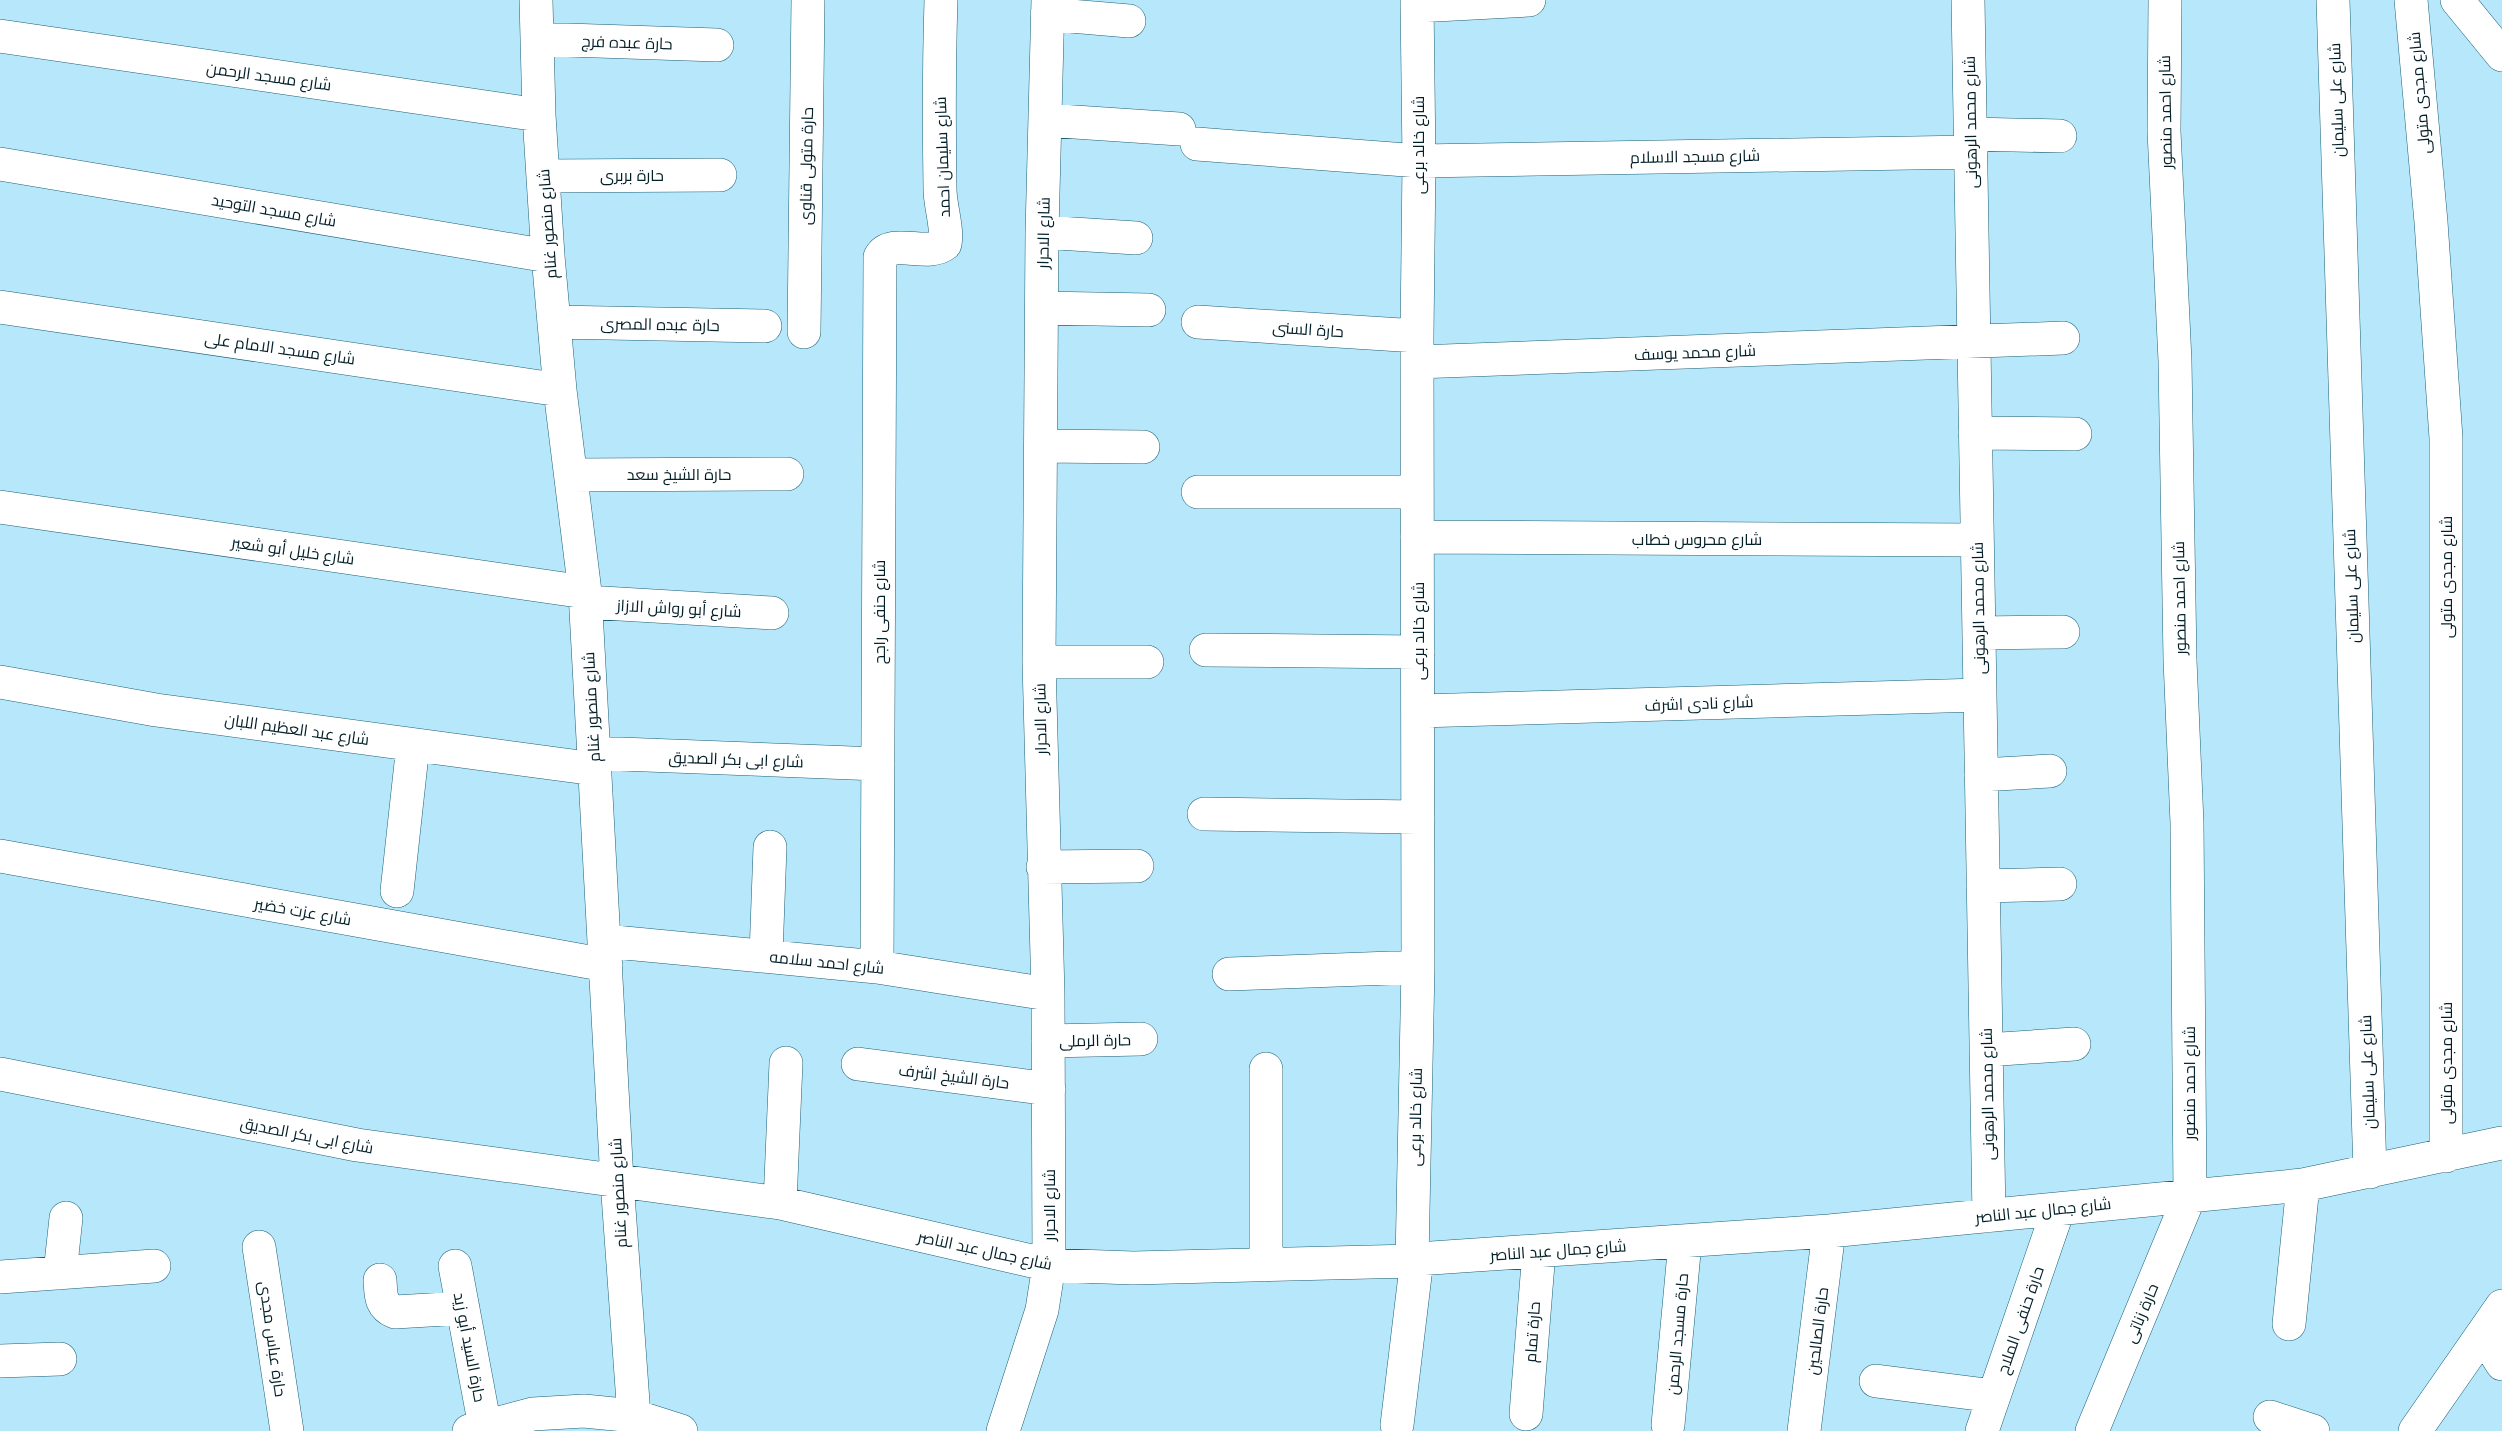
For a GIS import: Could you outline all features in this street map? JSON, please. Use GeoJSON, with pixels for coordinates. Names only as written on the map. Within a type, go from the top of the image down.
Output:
{"type":"FeatureCollection","features":[{"type":"Feature","properties":{"kind":"street","name":"شارع منصور غنام"},"geometry":{"type":"LineString","coordinates":[[536,0],[539,116],[548,256],[560,390],[585,597],[617,1181],[633,1423]]}},
{"type":"Feature","properties":{"kind":"street","name":"حارة متولى قناوى"},"geometry":{"type":"LineString","coordinates":[[804,332],[808,0]]}},
{"type":"Feature","properties":{"kind":"street","name":"شارع سليمان احمد"},"geometry":{"type":"LineString","coordinates":[[880,257],[886,250],[893,248],[937,249],[945,244],[947,236],[940,207],[941,0]]}},
{"type":"Feature","properties":{"kind":"street"},"geometry":{"type":"LineString","coordinates":[[1417,3],[1529,0]]}},
{"type":"Feature","properties":{"kind":"street","name":"شارع محمد الرهونى"},"geometry":{"type":"LineString","coordinates":[[1968,0],[1989,1216]]}},
{"type":"Feature","properties":{"kind":"street","name":"شارع احمد منصور"},"geometry":{"type":"LineString","coordinates":[[2165,0],[2164,131],[2175,361],[2180,660],[2187,823],[2190,1195]]}},
{"type":"Feature","properties":{"kind":"street","name":"شارع على سليمان"},"geometry":{"type":"LineString","coordinates":[[2332,0],[2370,1172]]}},
{"type":"Feature","properties":{"kind":"street","name":"شارع مجدى متولى"},"geometry":{"type":"LineString","coordinates":[[2411,0],[2431,222],[2446,438],[2446,1156]]}},
{"type":"Feature","properties":{"kind":"street"},"geometry":{"type":"LineString","coordinates":[[2457,0],[2502,55]]}},
{"type":"Feature","properties":{"kind":"street","name":"شارع خالد برعى"},"geometry":{"type":"LineString","coordinates":[[1397,1425],[1415,1260],[1418,967],[1419,161],[1417,3]]}},
{"type":"Feature","properties":{"kind":"street"},"geometry":{"type":"LineString","coordinates":[[1048,7],[1130,21]]}},
{"type":"Feature","properties":{"kind":"street","name":"شارع الاحرار"},"geometry":{"type":"LineString","coordinates":[[1003,1431],[1042,1310],[1049,1265],[1048,994],[1039,662],[1042,232],[1048,7]]}},
{"type":"Feature","properties":{"kind":"street","name":"شارع مسجد الرحمن"},"geometry":{"type":"LineString","coordinates":[[0,36],[539,116]]}},
{"type":"Feature","properties":{"kind":"street","name":"حارة عبده فرج"},"geometry":{"type":"LineString","coordinates":[[537,39],[717,45]]}},
{"type":"Feature","properties":{"kind":"street","name":"شارع مسجد الاسلام"},"geometry":{"type":"LineString","coordinates":[[1045,120],[1419,161],[1971,143],[2060,136]]}},
{"type":"Feature","properties":{"kind":"street","name":"شارع مسجد التوحيد"},"geometry":{"type":"LineString","coordinates":[[0,164],[548,256]]}},
{"type":"Feature","properties":{"kind":"street","name":"حارة بربرى"},"geometry":{"type":"LineString","coordinates":[[543,176],[720,175]]}},
{"type":"Feature","properties":{"kind":"street"},"geometry":{"type":"LineString","coordinates":[[1042,232],[1136,238]]}},
{"type":"Feature","properties":{"kind":"street","name":"شارع حنفى راجح"},"geometry":{"type":"LineString","coordinates":[[877,967],[880,257]]}},
{"type":"Feature","properties":{"kind":"street","name":"شارع مسجد الامام على"},"geometry":{"type":"LineString","coordinates":[[0,307],[560,390]]}},
{"type":"Feature","properties":{"kind":"street"},"geometry":{"type":"LineString","coordinates":[[1042,308],[1149,310]]}},
{"type":"Feature","properties":{"kind":"street","name":"حارة عبده المصرى"},"geometry":{"type":"LineString","coordinates":[[555,322],[765,326]]}},
{"type":"Feature","properties":{"kind":"street","name":"حارة السنى"},"geometry":{"type":"LineString","coordinates":[[1198,322],[1417,349]]}},
{"type":"Feature","properties":{"kind":"street","name":"شارع محمد يوسف"},"geometry":{"type":"LineString","coordinates":[[1417,349],[2062,338]]}},
{"type":"Feature","properties":{"kind":"street"},"geometry":{"type":"LineString","coordinates":[[1975,434],[2075,434]]}},
{"type":"Feature","properties":{"kind":"street"},"geometry":{"type":"LineString","coordinates":[[1041,446],[1143,447]]}},
{"type":"Feature","properties":{"kind":"street","name":"حارة الشيخ سعد"},"geometry":{"type":"LineString","coordinates":[[571,475],[788,474]]}},
{"type":"Feature","properties":{"kind":"street"},"geometry":{"type":"LineString","coordinates":[[1198,492],[1417,492]]}},
{"type":"Feature","properties":{"kind":"street","name":"شارع خليل أبو شعير"},"geometry":{"type":"LineString","coordinates":[[0,507],[585,597]]}},
{"type":"Feature","properties":{"kind":"street","name":"شارع محروس خطاب"},"geometry":{"type":"LineString","coordinates":[[1417,537],[1976,540]]}},
{"type":"Feature","properties":{"kind":"street","name":"شارع أبو رواش الازاز"},"geometry":{"type":"LineString","coordinates":[[585,597],[772,613]]}},
{"type":"Feature","properties":{"kind":"street"},"geometry":{"type":"LineString","coordinates":[[1979,633],[2063,632]]}},
{"type":"Feature","properties":{"kind":"street"},"geometry":{"type":"LineString","coordinates":[[1206,650],[1418,652]]}},
{"type":"Feature","properties":{"kind":"street"},"geometry":{"type":"LineString","coordinates":[[1039,662],[1147,662]]}},
{"type":"Feature","properties":{"kind":"street","name":"شارع عبد العظيم اللبان"},"geometry":{"type":"LineString","coordinates":[[0,682],[156,710],[413,745],[595,761]]}},
{"type":"Feature","properties":{"kind":"street","name":"شارع نادى اشرف"},"geometry":{"type":"LineString","coordinates":[[1418,711],[1980,695]]}},
{"type":"Feature","properties":{"kind":"street"},"geometry":{"type":"LineString","coordinates":[[397,891],[413,745]]}},
{"type":"Feature","properties":{"kind":"street","name":"شارع ابى بكر الصديق"},"geometry":{"type":"LineString","coordinates":[[595,761],[878,764]]}},
{"type":"Feature","properties":{"kind":"street"},"geometry":{"type":"LineString","coordinates":[[1981,775],[2050,771]]}},
{"type":"Feature","properties":{"kind":"street"},"geometry":{"type":"LineString","coordinates":[[1204,814],[1418,817]]}},
{"type":"Feature","properties":{"kind":"street"},"geometry":{"type":"LineString","coordinates":[[766,955],[770,847]]}},
{"type":"Feature","properties":{"kind":"street","name":"شارع عزت خضير"},"geometry":{"type":"LineString","coordinates":[[0,856],[605,953]]}},
{"type":"Feature","properties":{"kind":"street"},"geometry":{"type":"LineString","coordinates":[[1043,867],[1137,866]]}},
{"type":"Feature","properties":{"kind":"street"},"geometry":{"type":"LineString","coordinates":[[1983,886],[2060,884]]}},
{"type":"Feature","properties":{"kind":"street","name":"شارع احمد سلامه"},"geometry":{"type":"LineString","coordinates":[[605,953],[766,955],[877,967],[1048,994]]}},
{"type":"Feature","properties":{"kind":"street"},"geometry":{"type":"LineString","coordinates":[[1228,974],[1418,967]]}},
{"type":"Feature","properties":{"kind":"street","name":"حارة الرملى"},"geometry":{"type":"LineString","coordinates":[[1048,1041],[1141,1039]]}},
{"type":"Feature","properties":{"kind":"street"},"geometry":{"type":"LineString","coordinates":[[1986,1050],[2074,1044]]}},
{"type":"Feature","properties":{"kind":"street"},"geometry":{"type":"LineString","coordinates":[[780,1203],[786,1063]]}},
{"type":"Feature","properties":{"kind":"street","name":"حارة الشيخ اشرف"},"geometry":{"type":"LineString","coordinates":[[858,1064],[1049,1089]]}},
{"type":"Feature","properties":{"kind":"street"},"geometry":{"type":"LineString","coordinates":[[1266,1069],[1266,1265]]}},
{"type":"Feature","properties":{"kind":"street","name":"شارع ابى بكر الصديق"},"geometry":{"type":"LineString","coordinates":[[0,1074],[357,1145],[617,1181]]}},
{"type":"Feature","properties":{"kind":"street","name":"شارع جمال عبد الناصر"},"geometry":{"type":"LineString","coordinates":[[617,1181],[780,1203],[1049,1265],[1133,1268],[1415,1260],[1829,1231],[2303,1185],[2502,1143]]}},
{"type":"Feature","properties":{"kind":"street"},"geometry":{"type":"LineString","coordinates":[[2289,1324],[2303,1185]]}},
{"type":"Feature","properties":{"kind":"street","name":"حارة زناتى"},"geometry":{"type":"LineString","coordinates":[[2092,1431],[2190,1195]]}},
{"type":"Feature","properties":{"kind":"street","name":"حارة حنفى الملاح"},"geometry":{"type":"LineString","coordinates":[[1982,1431],[2058,1210]]}},
{"type":"Feature","properties":{"kind":"street"},"geometry":{"type":"LineString","coordinates":[[60,1273],[66,1218]]}},
{"type":"Feature","properties":{"kind":"street","name":"حارة الصالحين"},"geometry":{"type":"LineString","coordinates":[[1804,1431],[1829,1231]]}},
{"type":"Feature","properties":{"kind":"street","name":"حارة مسجد الرحمن"},"geometry":{"type":"LineString","coordinates":[[1668,1425],[1685,1242]]}},
{"type":"Feature","properties":{"kind":"street","name":"حارة عباس مجدى"},"geometry":{"type":"LineString","coordinates":[[260,1247],[287,1431]]}},
{"type":"Feature","properties":{"kind":"street","name":"حارة تمام"},"geometry":{"type":"LineString","coordinates":[[1526,1414],[1539,1251]]}},
{"type":"Feature","properties":{"kind":"street"},"geometry":{"type":"LineString","coordinates":[[0,1277],[154,1266]]}},
{"type":"Feature","properties":{"kind":"street","name":"حارة السيد أبو زيد"},"geometry":{"type":"LineString","coordinates":[[455,1266],[463,1308],[477,1429]]}},
{"type":"Feature","properties":{"kind":"street"},"geometry":{"type":"LineString","coordinates":[[380,1280],[382,1303],[387,1309],[395,1312],[463,1308]]}},
{"type":"Feature","properties":{"kind":"street"},"geometry":{"type":"LineString","coordinates":[[2415,1431],[2502,1306]]}},
{"type":"Feature","properties":{"kind":"street"},"geometry":{"type":"LineString","coordinates":[[2483,1334],[2502,1364]]}},
{"type":"Feature","properties":{"kind":"street"},"geometry":{"type":"LineString","coordinates":[[0,1361],[60,1359]]}},
{"type":"Feature","properties":{"kind":"street"},"geometry":{"type":"LineString","coordinates":[[1876,1381],[1994,1396]]}},
{"type":"Feature","properties":{"kind":"street"},"geometry":{"type":"LineString","coordinates":[[477,1429],[533,1414],[584,1411],[633,1423],[681,1431]]}},
{"type":"Feature","properties":{"kind":"street"},"geometry":{"type":"LineString","coordinates":[[2270,1417],[2313,1431]]}}]}
